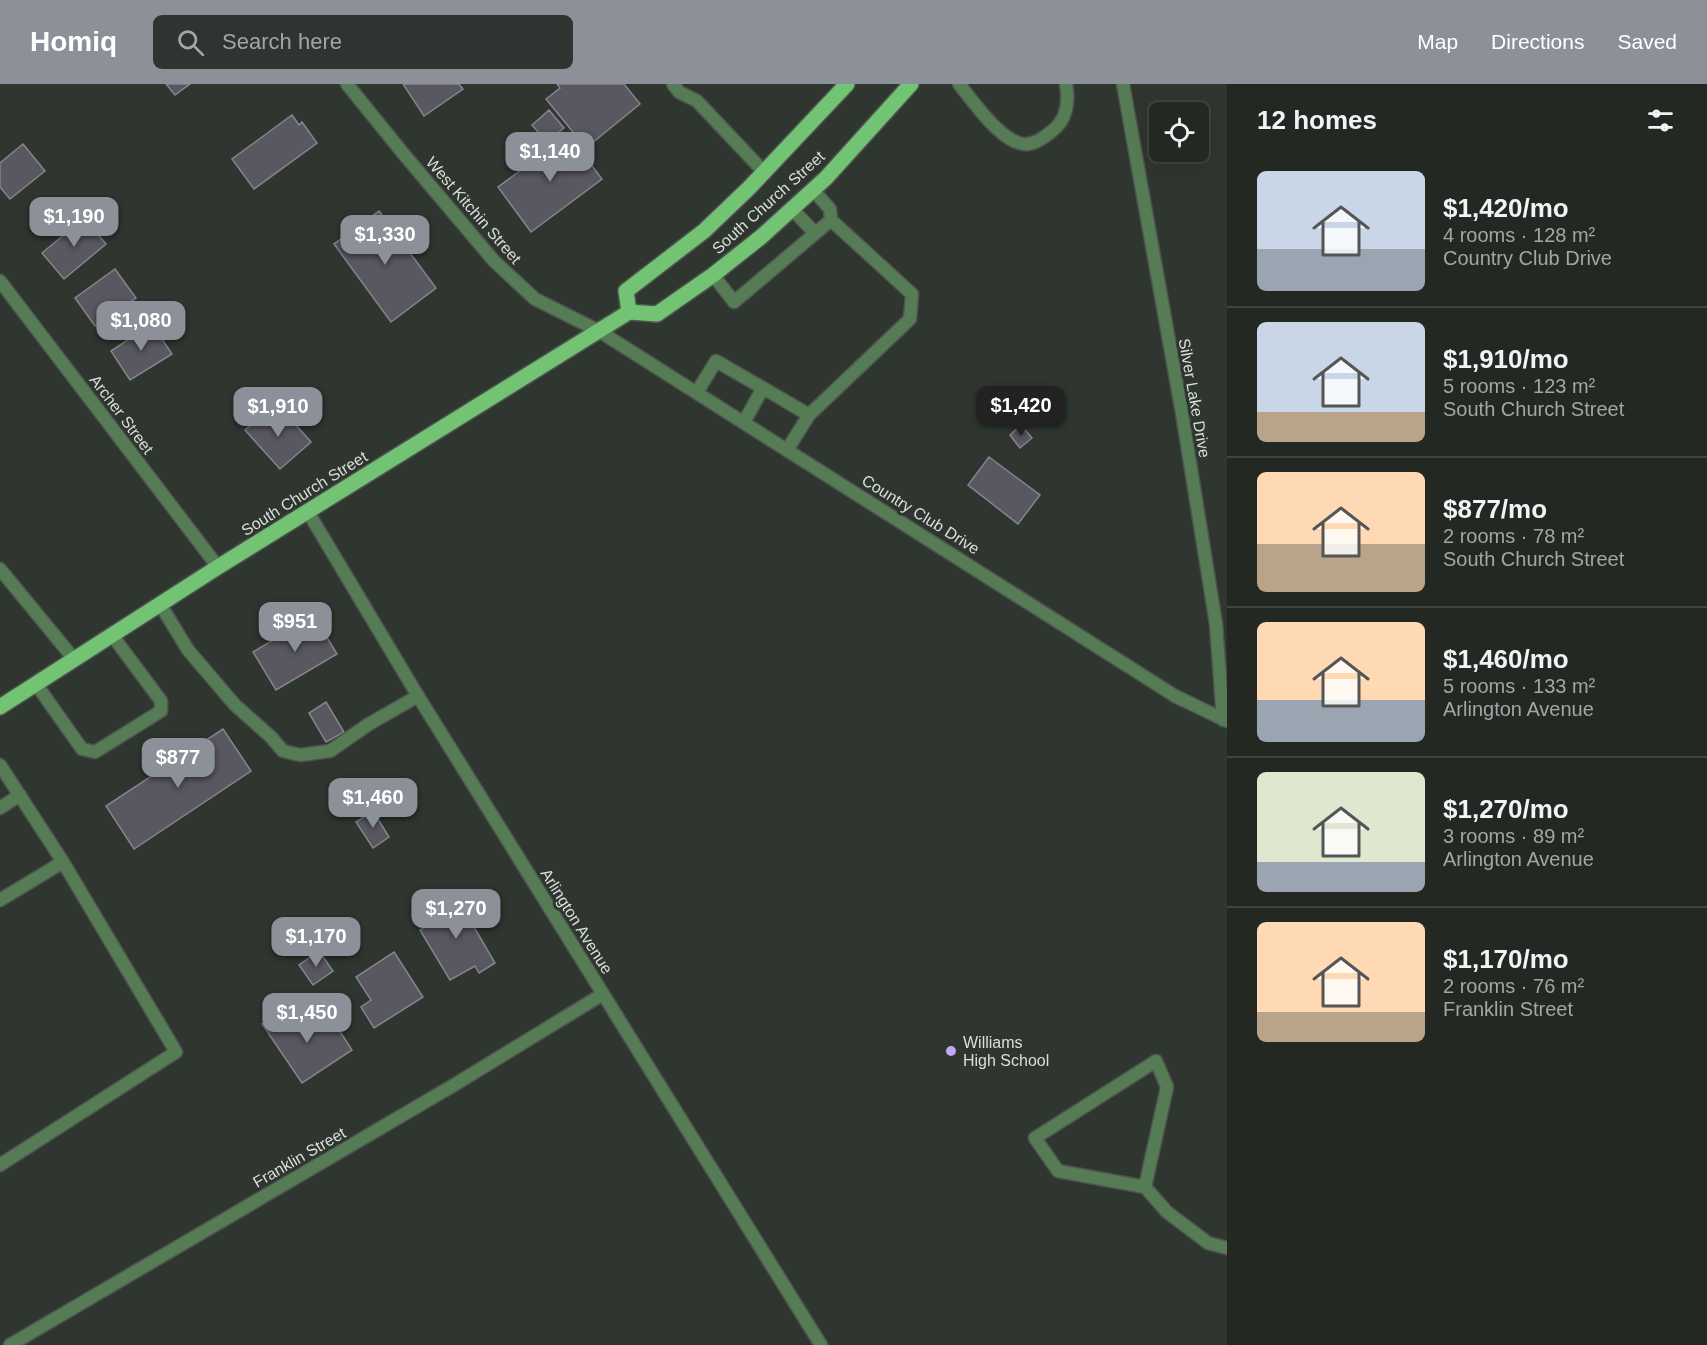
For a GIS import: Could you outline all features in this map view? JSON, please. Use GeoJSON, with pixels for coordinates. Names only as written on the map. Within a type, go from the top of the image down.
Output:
{"type":"FeatureCollection","features":[{"type":"Feature","properties":{"kind":"main road","name":"South Church Street"},"geometry":{"type":"LineString","coordinates":[[629,312],[626,291],[704,231],[764,172],[847,84]]}},
{"type":"Feature","properties":{"kind":"main road","name":"South Church Street"},"geometry":{"type":"LineString","coordinates":[[0,707],[218,567],[629,312],[657,314],[713,275],[813,190],[911,84]]}},
{"type":"Feature","properties":{"kind":"street","name":"West Kitchin Street"},"geometry":{"type":"LineString","coordinates":[[347,84],[494,261],[535,299],[599,331]]}},
{"type":"Feature","properties":{"kind":"street"},"geometry":{"type":"LineString","coordinates":[[673,84],[679,92],[697,101],[764,172]]}},
{"type":"Feature","properties":{"kind":"street"},"geometry":{"type":"LineString","coordinates":[[958,84],[1004,136],[1017,143],[1027,144],[1042,139],[1056,128],[1066,113],[1068,96],[1066,84]]}},
{"type":"Feature","properties":{"kind":"street","name":"Silver Lake Drive"},"geometry":{"type":"LineString","coordinates":[[1123,84],[1182,413],[1216,624],[1225,721]]}},
{"type":"Feature","properties":{"kind":"street"},"geometry":{"type":"LineString","coordinates":[[787,450],[809,416],[910,319],[912,294],[831,220],[830,209],[813,190]]}},
{"type":"Feature","properties":{"kind":"street"},"geometry":{"type":"LineString","coordinates":[[792,209],[815,233]]}},
{"type":"Feature","properties":{"kind":"street"},"geometry":{"type":"LineString","coordinates":[[713,275],[734,302],[831,220]]}},
{"type":"Feature","properties":{"kind":"street","name":"Archer Street"},"geometry":{"type":"LineString","coordinates":[[0,281],[218,567]]}},
{"type":"Feature","properties":{"kind":"street","name":"Country Club Drive"},"geometry":{"type":"LineString","coordinates":[[599,331],[1175,696],[1225,721]]}},
{"type":"Feature","properties":{"kind":"street"},"geometry":{"type":"LineString","coordinates":[[697,392],[716,361],[809,416]]}},
{"type":"Feature","properties":{"kind":"street"},"geometry":{"type":"LineString","coordinates":[[744,422],[763,388]]}},
{"type":"Feature","properties":{"kind":"street","name":"Arlington Avenue"},"geometry":{"type":"LineString","coordinates":[[308,512],[418,696],[821,1345]]}},
{"type":"Feature","properties":{"kind":"street"},"geometry":{"type":"LineString","coordinates":[[0,569],[74,659]]}},
{"type":"Feature","properties":{"kind":"street"},"geometry":{"type":"LineString","coordinates":[[160,604],[188,650],[235,705],[271,737],[283,751],[300,755],[330,751],[369,724],[418,696]]}},
{"type":"Feature","properties":{"kind":"street"},"geometry":{"type":"LineString","coordinates":[[36,684],[82,749],[95,752],[161,711],[161,701],[112,635]]}},
{"type":"Feature","properties":{"kind":"street"},"geometry":{"type":"LineString","coordinates":[[0,765],[63,861],[176,1052],[0,1164]]}},
{"type":"Feature","properties":{"kind":"street"},"geometry":{"type":"LineString","coordinates":[[0,808],[20,795]]}},
{"type":"Feature","properties":{"kind":"street"},"geometry":{"type":"LineString","coordinates":[[0,900],[63,861]]}},
{"type":"Feature","properties":{"kind":"street","name":"Franklin Street"},"geometry":{"type":"LineString","coordinates":[[10,1345],[454,1085],[603,994]]}},
{"type":"Feature","properties":{"kind":"street"},"geometry":{"type":"LineString","coordinates":[[1145,1187],[1167,1087],[1156,1061],[1035,1138],[1058,1171],[1145,1187],[1167,1212],[1208,1243],[1227,1248]]}},
{"type":"Feature","properties":{"kind":"building"},"geometry":{"type":"Polygon","coordinates":[[[166,84],[190,84],[175,95],[166,84]]]}},
{"type":"Feature","properties":{"kind":"building"},"geometry":{"type":"Polygon","coordinates":[[[403,84],[459,84],[463,89],[424,116],[403,84]]]}},
{"type":"Feature","properties":{"kind":"building"},"geometry":{"type":"Polygon","coordinates":[[[557,84],[624,84],[640,104],[586,148],[546,99],[560,88],[557,84]]]}},
{"type":"Feature","properties":{"kind":"building"},"geometry":{"type":"Polygon","coordinates":[[[549,110],[564,128],[547,142],[532,125],[549,110]]]}},
{"type":"Feature","properties":{"kind":"building"},"geometry":{"type":"Polygon","coordinates":[[[292,115],[299,125],[302,122],[317,143],[254,189],[232,159],[292,115]]]}},
{"type":"Feature","properties":{"kind":"building"},"geometry":{"type":"Polygon","coordinates":[[[569,135],[602,179],[531,232],[498,187],[569,135]]]}},
{"type":"Feature","properties":{"kind":"building"},"geometry":{"type":"Polygon","coordinates":[[[23,144],[45,171],[10,199],[0,187],[0,163],[23,144]]]}},
{"type":"Feature","properties":{"kind":"building"},"geometry":{"type":"Polygon","coordinates":[[[379,211],[436,288],[391,322],[334,244],[379,211]]]}},
{"type":"Feature","properties":{"kind":"building"},"geometry":{"type":"Polygon","coordinates":[[[84,218],[106,244],[64,279],[42,253],[84,218]]]}},
{"type":"Feature","properties":{"kind":"building"},"geometry":{"type":"Polygon","coordinates":[[[115,269],[136,298],[95,326],[75,298],[115,269]]]}},
{"type":"Feature","properties":{"kind":"building"},"geometry":{"type":"Polygon","coordinates":[[[152,324],[172,354],[130,380],[111,351],[152,324]]]}},
{"type":"Feature","properties":{"kind":"building"},"geometry":{"type":"Polygon","coordinates":[[[269,409],[279,420],[286,414],[311,442],[280,469],[245,430],[269,409]]]}},
{"type":"Feature","properties":{"kind":"building"},"geometry":{"type":"Polygon","coordinates":[[[1021,425],[1032,438],[1020,448],[1010,435],[1021,425]]]}},
{"type":"Feature","properties":{"kind":"building"},"geometry":{"type":"Polygon","coordinates":[[[989,457],[1040,495],[1018,524],[968,485],[989,457]]]}},
{"type":"Feature","properties":{"kind":"building"},"geometry":{"type":"Polygon","coordinates":[[[314,616],[337,654],[276,690],[253,652],[314,616]]]}},
{"type":"Feature","properties":{"kind":"building"},"geometry":{"type":"Polygon","coordinates":[[[326,702],[344,732],[326,742],[309,713],[326,702]]]}},
{"type":"Feature","properties":{"kind":"building"},"geometry":{"type":"Polygon","coordinates":[[[223,729],[251,771],[134,849],[106,806],[223,729]]]}},
{"type":"Feature","properties":{"kind":"building"},"geometry":{"type":"Polygon","coordinates":[[[373,811],[389,837],[373,848],[356,822],[373,811]]]}},
{"type":"Feature","properties":{"kind":"building"},"geometry":{"type":"Polygon","coordinates":[[[456,896],[495,963],[479,973],[475,966],[450,980],[420,930],[431,924],[425,914],[456,896]]]}},
{"type":"Feature","properties":{"kind":"building"},"geometry":{"type":"Polygon","coordinates":[[[319,951],[333,971],[313,985],[299,965],[319,951]]]}},
{"type":"Feature","properties":{"kind":"building"},"geometry":{"type":"Polygon","coordinates":[[[394,952],[423,997],[374,1028],[361,1007],[371,1000],[356,977],[394,952]]]}},
{"type":"Feature","properties":{"kind":"building"},"geometry":{"type":"Polygon","coordinates":[[[284,1009],[300,1032],[328,1013],[352,1050],[302,1083],[262,1024],[284,1009]]]}},
{"type":"Feature","properties":{"kind":"place","name":"Williams High School"},"geometry":{"type":"Point","coordinates":[951,1051]}}]}
